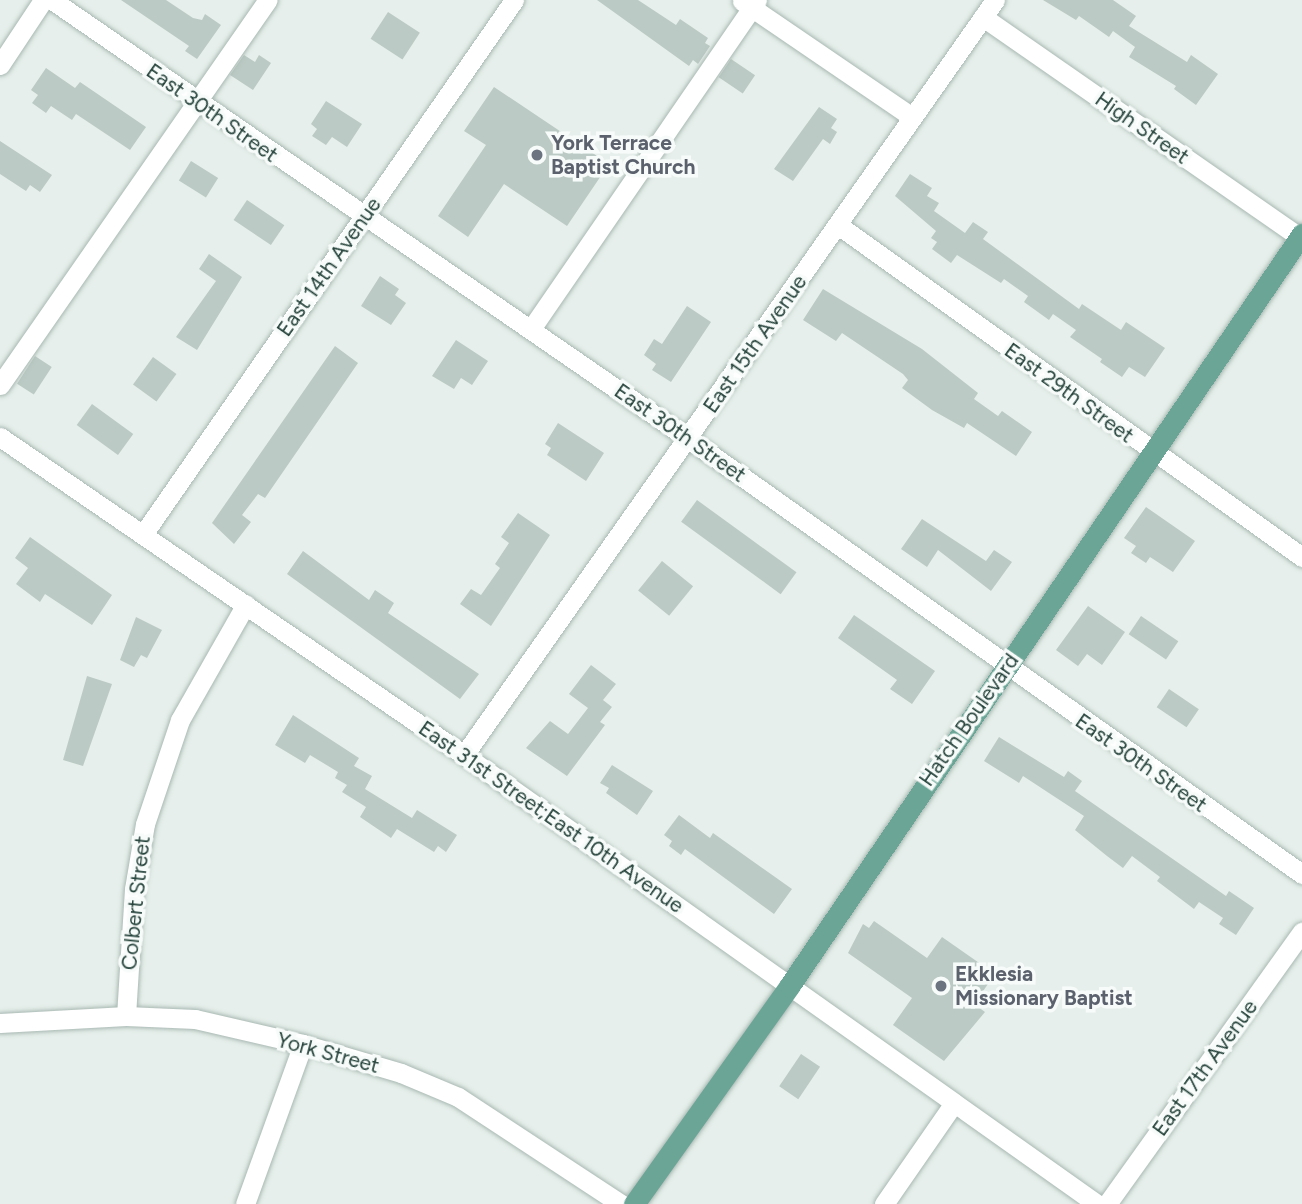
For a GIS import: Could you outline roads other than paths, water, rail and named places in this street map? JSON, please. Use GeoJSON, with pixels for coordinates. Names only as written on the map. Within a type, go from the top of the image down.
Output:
{"type":"FeatureCollection","features":[{"type":"Feature","properties":{"kind":"main road","name":"Hatch Boulevard"},"geometry":{"type":"LineString","coordinates":[[634,1204],[790,985],[1301,237]]}},
{"type":"Feature","properties":{"kind":"street"},"geometry":{"type":"LineString","coordinates":[[0,65],[43,0]]}},
{"type":"Feature","properties":{"kind":"street","name":"East 30th Street"},"geometry":{"type":"LineString","coordinates":[[52,0],[197,103],[689,439],[1006,667],[1302,874]]}},
{"type":"Feature","properties":{"kind":"street"},"geometry":{"type":"LineString","coordinates":[[0,386],[268,0]]}},
{"type":"Feature","properties":{"kind":"street","name":"East 14th Avenue"},"geometry":{"type":"LineString","coordinates":[[144,533],[514,0]]}},
{"type":"Feature","properties":{"kind":"street","name":"East 15th Avenue"},"geometry":{"type":"LineString","coordinates":[[464,755],[689,439],[995,0]]}},
{"type":"Feature","properties":{"kind":"street"},"geometry":{"type":"LineString","coordinates":[[531,329],[750,3],[912,117]]}},
{"type":"Feature","properties":{"kind":"street","name":"High Street"},"geometry":{"type":"LineString","coordinates":[[983,17],[1301,237]]}},
{"type":"Feature","properties":{"kind":"street","name":"East 29th Street"},"geometry":{"type":"LineString","coordinates":[[838,225],[1152,454],[1302,557]]}},
{"type":"Feature","properties":{"kind":"street","name":"East 31st Street;East 10th Avenue"},"geometry":{"type":"LineString","coordinates":[[0,437],[144,533],[464,755],[1097,1204]]}},
{"type":"Feature","properties":{"kind":"street","name":"Colbert Street"},"geometry":{"type":"LineString","coordinates":[[126,1016],[134,889],[145,824],[180,720],[246,604]]}},
{"type":"Feature","properties":{"kind":"street","name":"East 17th Avenue"},"geometry":{"type":"LineString","coordinates":[[1107,1204],[1302,932]]}},
{"type":"Feature","properties":{"kind":"street","name":"York Street"},"geometry":{"type":"LineString","coordinates":[[0,1023],[126,1016],[195,1019],[303,1044],[401,1073],[458,1097],[621,1204]]}},
{"type":"Feature","properties":{"kind":"street"},"geometry":{"type":"LineString","coordinates":[[245,1204],[303,1044]]}},
{"type":"Feature","properties":{"kind":"street"},"geometry":{"type":"LineString","coordinates":[[884,1204],[954,1102]]}},
{"type":"Feature","properties":{"kind":"place","name":"York Terrace Baptist Church"},"geometry":{"type":"Point","coordinates":[537,155]}},
{"type":"Feature","properties":{"kind":"place","name":"Ekklesia Missionary Baptist"},"geometry":{"type":"Point","coordinates":[941,986]}}]}
